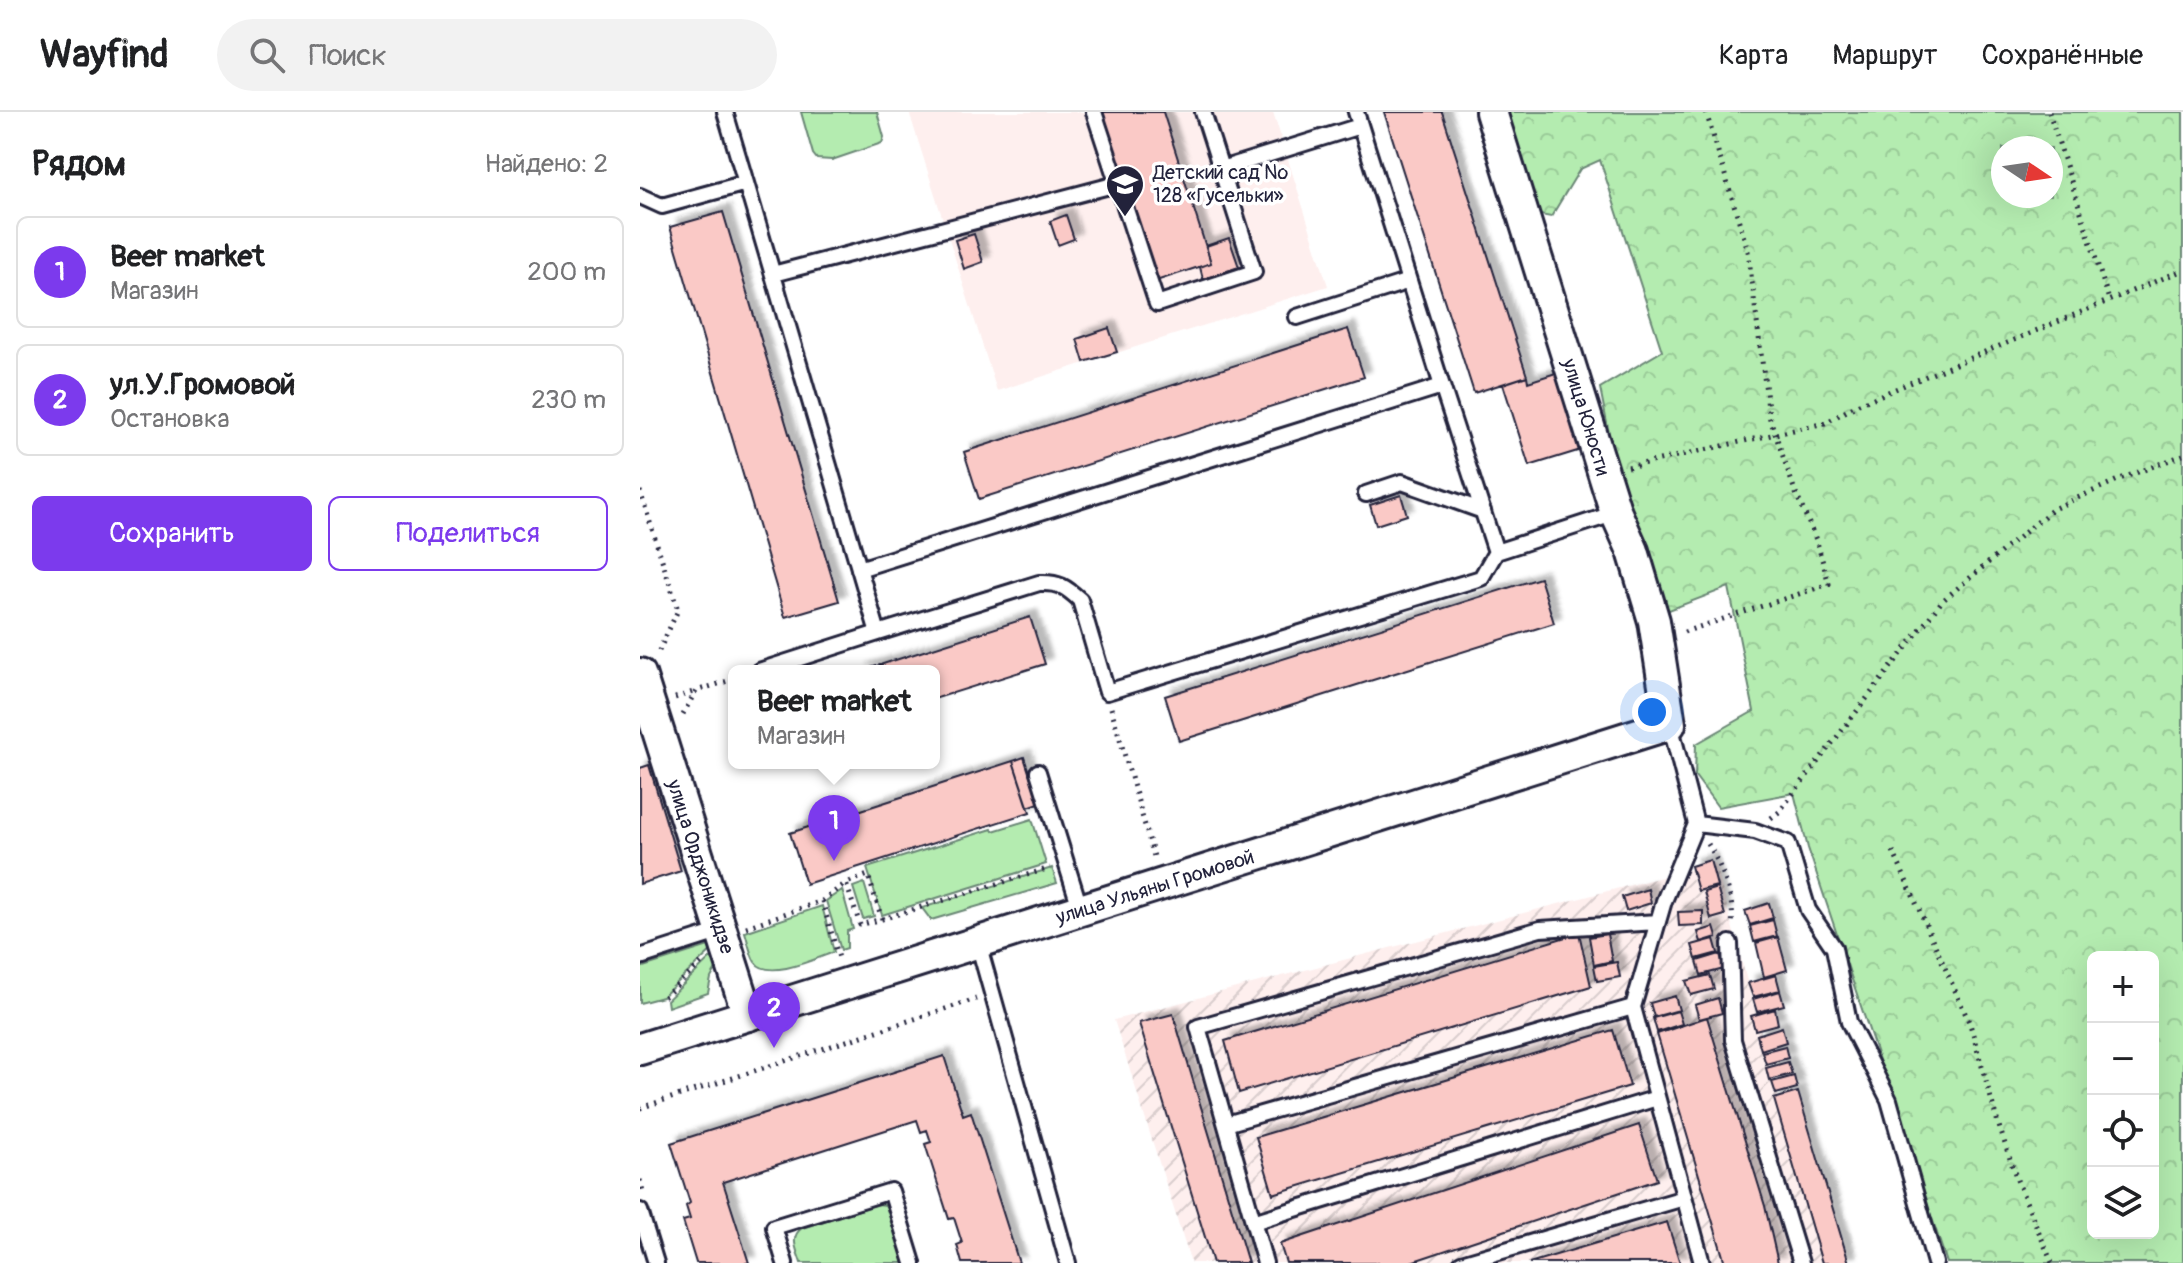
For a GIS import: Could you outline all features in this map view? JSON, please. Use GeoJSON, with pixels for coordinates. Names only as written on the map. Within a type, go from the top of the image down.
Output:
{"type":"FeatureCollection","features":[{"type":"Feature","properties":{"kind":"street","name":"улица Юности"},"geometry":{"type":"LineString","coordinates":[[1491,112],[1616,513],[1633,551],[1654,621],[1670,724]]}},
{"type":"Feature","properties":{"kind":"street","name":"улица Орджоникидзе"},"geometry":{"type":"LineString","coordinates":[[648,666],[662,733],[731,930],[748,1015]]}},
{"type":"Feature","properties":{"kind":"street","name":"улица Ульяны Громовой"},"geometry":{"type":"LineString","coordinates":[[640,1049],[1670,724]]}},
{"type":"Feature","properties":{"kind":"lane"},"geometry":{"type":"LineString","coordinates":[[725,112],[878,633]]}},
{"type":"Feature","properties":{"kind":"lane"},"geometry":{"type":"LineString","coordinates":[[1094,112],[1157,304],[1254,272],[1203,112]]}},
{"type":"Feature","properties":{"kind":"lane"},"geometry":{"type":"LineString","coordinates":[[1221,169],[1358,119],[1496,552]]}},
{"type":"Feature","properties":{"kind":"lane"},"geometry":{"type":"LineString","coordinates":[[640,196],[662,206],[746,183]]}},
{"type":"Feature","properties":{"kind":"lane"},"geometry":{"type":"LineString","coordinates":[[773,274],[1117,184]]}},
{"type":"Feature","properties":{"kind":"lane"},"geometry":{"type":"LineString","coordinates":[[1297,317],[1409,281]]}},
{"type":"Feature","properties":{"kind":"lane"},"geometry":{"type":"LineString","coordinates":[[859,569],[1442,386]]}},
{"type":"Feature","properties":{"kind":"lane"},"geometry":{"type":"LineString","coordinates":[[1366,494],[1402,482],[1483,511]]}},
{"type":"Feature","properties":{"kind":"lane"},"geometry":{"type":"LineString","coordinates":[[778,665],[1039,583],[1054,582],[1080,600],[1107,692],[1481,578],[1496,552],[1616,513]]}},
{"type":"Feature","properties":{"kind":"lane"},"geometry":{"type":"LineString","coordinates":[[1670,724],[1696,824],[1664,901],[1633,1007],[1702,1263]]}},
{"type":"Feature","properties":{"kind":"lane"},"geometry":{"type":"LineString","coordinates":[[1038,772],[1081,911]]}},
{"type":"Feature","properties":{"kind":"lane"},"geometry":{"type":"LineString","coordinates":[[1696,824],[1755,831],[1788,843],[1808,910],[1834,948],[1849,1022],[1889,1100],[1935,1263]]}},
{"type":"Feature","properties":{"kind":"lane"},"geometry":{"type":"LineString","coordinates":[[1265,1263],[1198,1027],[1540,929],[1658,922]]}},
{"type":"Feature","properties":{"kind":"lane"},"geometry":{"type":"LineString","coordinates":[[640,957],[731,930]]}},
{"type":"Feature","properties":{"kind":"lane"},"geometry":{"type":"LineString","coordinates":[[978,943],[1068,1263]]}},
{"type":"Feature","properties":{"kind":"lane"},"geometry":{"type":"LineString","coordinates":[[1730,943],[1733,1040],[1801,1263]]}},
{"type":"Feature","properties":{"kind":"lane"},"geometry":{"type":"LineString","coordinates":[[1226,1124],[1633,1007]]}},
{"type":"Feature","properties":{"kind":"lane"},"geometry":{"type":"LineString","coordinates":[[1253,1222],[1657,1098]]}},
{"type":"Feature","properties":{"kind":"lane"},"geometry":{"type":"LineString","coordinates":[[785,1263],[774,1227],[891,1191],[913,1263]]}},
{"type":"Feature","properties":{"kind":"lane"},"geometry":{"type":"LineString","coordinates":[[1461,1263],[1684,1198]]}},
{"type":"Feature","properties":{"kind":"lane"},"geometry":{"type":"LineString","coordinates":[[640,1211],[656,1263]]}},
{"type":"Feature","properties":{"kind":"path"},"geometry":{"type":"LineString","coordinates":[[1657,641],[1829,584],[1817,542],[1795,491],[1769,416],[1748,251],[1706,112]]}},
{"type":"Feature","properties":{"kind":"path"},"geometry":{"type":"LineString","coordinates":[[2049,112],[2109,300]]}},
{"type":"Feature","properties":{"kind":"path"},"geometry":{"type":"LineString","coordinates":[[1603,472],[1825,423],[1859,404],[2183,270]]}},
{"type":"Feature","properties":{"kind":"path"},"geometry":{"type":"LineString","coordinates":[[1755,831],[1779,812],[1942,601],[2053,509],[2183,455]]}},
{"type":"Feature","properties":{"kind":"path"},"geometry":{"type":"LineString","coordinates":[[640,491],[678,610],[648,666]]}},
{"type":"Feature","properties":{"kind":"path"},"geometry":{"type":"LineString","coordinates":[[668,700],[728,681]]}},
{"type":"Feature","properties":{"kind":"path"},"geometry":{"type":"LineString","coordinates":[[662,733],[696,691]]}},
{"type":"Feature","properties":{"kind":"path"},"geometry":{"type":"LineString","coordinates":[[1107,692],[1162,885]]}},
{"type":"Feature","properties":{"kind":"path"},"geometry":{"type":"LineString","coordinates":[[1893,851],[1970,1024],[2012,1166],[2052,1263]]}},
{"type":"Feature","properties":{"kind":"path"},"geometry":{"type":"LineString","coordinates":[[846,883],[860,925],[1066,863]]}},
{"type":"Feature","properties":{"kind":"path"},"geometry":{"type":"LineString","coordinates":[[731,930],[822,901],[846,883],[868,875],[882,919]]}},
{"type":"Feature","properties":{"kind":"path"},"geometry":{"type":"LineString","coordinates":[[822,901],[846,984]]}},
{"type":"Feature","properties":{"kind":"path"},"geometry":{"type":"LineString","coordinates":[[640,1108],[993,993]]}},
{"type":"Feature","properties":{"kind":"shaded area","name":"Детский сад № 128 «Гусельки»"},"geometry":{"type":"Polygon","coordinates":[[[909,112],[1273,112],[1328,286],[997,391],[909,112]]]}},
{"type":"Feature","properties":{"kind":"shaded area"},"geometry":{"type":"Polygon","coordinates":[[[1715,863],[1824,1263],[1191,1263],[1114,1020],[1715,863]]]}},
{"type":"Feature","properties":{"kind":"green space"},"geometry":{"type":"Polygon","coordinates":[[[801,112],[877,112],[884,137],[882,143],[832,160],[817,159],[801,112]]]}},
{"type":"Feature","properties":{"kind":"green space"},"geometry":{"type":"Polygon","coordinates":[[[1501,112],[2183,112],[2183,1263],[1947,1263],[1808,848],[1794,793],[1718,807],[1695,776],[1696,744],[1754,711],[1729,587],[1656,615],[1619,484],[1600,388],[1662,351],[1600,160],[1580,169],[1551,217],[1529,213],[1501,112]]]}},
{"type":"Feature","properties":{"kind":"green space"},"geometry":{"type":"Polygon","coordinates":[[[1032,819],[1046,864],[882,915],[867,868],[1032,819]]]}},
{"type":"Feature","properties":{"kind":"green space"},"geometry":{"type":"Polygon","coordinates":[[[1052,868],[1057,883],[931,920],[922,908],[1052,868]]]}},
{"type":"Feature","properties":{"kind":"green space"},"geometry":{"type":"Polygon","coordinates":[[[864,883],[874,916],[863,919],[853,887],[864,883]]]}},
{"type":"Feature","properties":{"kind":"green space"},"geometry":{"type":"Polygon","coordinates":[[[842,890],[853,929],[847,931],[847,948],[841,950],[826,901],[842,890]]]}},
{"type":"Feature","properties":{"kind":"green space"},"geometry":{"type":"Polygon","coordinates":[[[822,906],[834,952],[781,969],[761,967],[755,962],[745,932],[822,906]]]}},
{"type":"Feature","properties":{"kind":"green space"},"geometry":{"type":"Polygon","coordinates":[[[715,944],[662,997],[640,1003],[640,968],[715,944]]]}},
{"type":"Feature","properties":{"kind":"green space"},"geometry":{"type":"Polygon","coordinates":[[[717,952],[720,962],[711,978],[708,993],[668,1007],[667,1000],[717,952]]]}},
{"type":"Feature","properties":{"kind":"green space"},"geometry":{"type":"Polygon","coordinates":[[[878,1204],[885,1205],[890,1212],[905,1263],[801,1263],[795,1240],[802,1228],[878,1204]]]}},
{"type":"Feature","properties":{"kind":"building"},"geometry":{"type":"Polygon","coordinates":[[[1102,112],[1163,112],[1211,263],[1156,281],[1102,112]]]}},
{"type":"Feature","properties":{"kind":"building"},"geometry":{"type":"Polygon","coordinates":[[[1384,112],[1442,112],[1527,376],[1474,393],[1384,112]]]}},
{"type":"Feature","properties":{"kind":"building"},"geometry":{"type":"Polygon","coordinates":[[[723,212],[839,601],[785,617],[670,227],[723,212]]]}},
{"type":"Feature","properties":{"kind":"building"},"geometry":{"type":"Polygon","coordinates":[[[1066,215],[1074,239],[1058,245],[1050,221],[1066,215]]]}},
{"type":"Feature","properties":{"kind":"building"},"geometry":{"type":"Polygon","coordinates":[[[974,234],[983,262],[964,269],[955,240],[974,234]]]}},
{"type":"Feature","properties":{"kind":"building"},"geometry":{"type":"Polygon","coordinates":[[[1229,238],[1239,267],[1203,279],[1200,267],[1211,263],[1206,246],[1229,238]]]}},
{"type":"Feature","properties":{"kind":"building"},"geometry":{"type":"Polygon","coordinates":[[[1109,328],[1117,352],[1084,362],[1077,339],[1109,328]]]}},
{"type":"Feature","properties":{"kind":"building"},"geometry":{"type":"Polygon","coordinates":[[[1348,329],[1364,377],[979,499],[964,452],[1348,329]]]}},
{"type":"Feature","properties":{"kind":"building"},"geometry":{"type":"Polygon","coordinates":[[[1559,372],[1584,449],[1529,466],[1503,384],[1527,376],[1528,382],[1559,372]]]}},
{"type":"Feature","properties":{"kind":"building"},"geometry":{"type":"Polygon","coordinates":[[[1401,495],[1407,515],[1376,525],[1370,505],[1401,495]]]}},
{"type":"Feature","properties":{"kind":"building"},"geometry":{"type":"Polygon","coordinates":[[[1540,578],[1554,623],[1179,741],[1165,696],[1540,578]]]}},
{"type":"Feature","properties":{"kind":"building"},"geometry":{"type":"Polygon","coordinates":[[[1030,617],[1045,664],[940,697],[940,665],[880,665],[1030,617]]]}},
{"type":"Feature","properties":{"kind":"building"},"geometry":{"type":"Polygon","coordinates":[[[1024,757],[1039,803],[1028,807],[1013,761],[1024,757]]]}},
{"type":"Feature","properties":{"kind":"building"},"geometry":{"type":"Polygon","coordinates":[[[1013,761],[1030,812],[806,884],[790,833],[1013,761]]]}},
{"type":"Feature","properties":{"kind":"building"},"geometry":{"type":"Polygon","coordinates":[[[649,765],[681,871],[640,884],[640,768],[649,765]]]}},
{"type":"Feature","properties":{"kind":"building"},"geometry":{"type":"Polygon","coordinates":[[[1710,860],[1717,886],[1698,891],[1691,866],[1710,860]]]}},
{"type":"Feature","properties":{"kind":"building"},"geometry":{"type":"Polygon","coordinates":[[[1717,888],[1725,915],[1711,919],[1704,892],[1717,888]]]}},
{"type":"Feature","properties":{"kind":"building"},"geometry":{"type":"Polygon","coordinates":[[[1648,889],[1651,903],[1626,911],[1622,897],[1648,889]]]}},
{"type":"Feature","properties":{"kind":"building"},"geometry":{"type":"Polygon","coordinates":[[[1769,903],[1773,918],[1750,925],[1745,911],[1769,903]]]}},
{"type":"Feature","properties":{"kind":"building"},"geometry":{"type":"Polygon","coordinates":[[[1703,911],[1703,925],[1679,926],[1678,912],[1703,911]]]}},
{"type":"Feature","properties":{"kind":"building"},"geometry":{"type":"Polygon","coordinates":[[[1773,920],[1777,936],[1754,942],[1750,926],[1773,920]]]}},
{"type":"Feature","properties":{"kind":"building"},"geometry":{"type":"Polygon","coordinates":[[[1714,927],[1717,937],[1701,942],[1698,932],[1714,927]]]}},
{"type":"Feature","properties":{"kind":"building"},"geometry":{"type":"Polygon","coordinates":[[[1579,933],[1591,986],[1239,1093],[1225,1041],[1579,933]]]}},
{"type":"Feature","properties":{"kind":"building"},"geometry":{"type":"Polygon","coordinates":[[[1607,934],[1612,961],[1594,965],[1589,937],[1607,934]]]}},
{"type":"Feature","properties":{"kind":"building"},"geometry":{"type":"Polygon","coordinates":[[[1778,937],[1787,970],[1764,977],[1756,943],[1778,937]]]}},
{"type":"Feature","properties":{"kind":"building"},"geometry":{"type":"Polygon","coordinates":[[[1714,939],[1718,953],[1696,959],[1692,945],[1714,939]]]}},
{"type":"Feature","properties":{"kind":"building"},"geometry":{"type":"Polygon","coordinates":[[[1720,954],[1724,969],[1701,975],[1697,961],[1720,954]]]}},
{"type":"Feature","properties":{"kind":"building"},"geometry":{"type":"Polygon","coordinates":[[[1617,962],[1620,977],[1597,981],[1594,966],[1617,962]]]}},
{"type":"Feature","properties":{"kind":"building"},"geometry":{"type":"Polygon","coordinates":[[[1710,975],[1714,989],[1691,995],[1686,981],[1710,975]]]}},
{"type":"Feature","properties":{"kind":"building"},"geometry":{"type":"Polygon","coordinates":[[[1776,975],[1780,990],[1753,997],[1748,983],[1776,975]]]}},
{"type":"Feature","properties":{"kind":"building"},"geometry":{"type":"Polygon","coordinates":[[[1780,991],[1784,1005],[1757,1012],[1753,999],[1780,991]]]}},
{"type":"Feature","properties":{"kind":"building"},"geometry":{"type":"Polygon","coordinates":[[[1675,996],[1679,1010],[1654,1017],[1650,1003],[1675,996]]]}},
{"type":"Feature","properties":{"kind":"building"},"geometry":{"type":"Polygon","coordinates":[[[1718,998],[1722,1013],[1699,1019],[1695,1005],[1718,998]]]}},
{"type":"Feature","properties":{"kind":"building"},"geometry":{"type":"Polygon","coordinates":[[[1775,1009],[1778,1024],[1755,1030],[1751,1016],[1775,1009]]]}},
{"type":"Feature","properties":{"kind":"building"},"geometry":{"type":"Polygon","coordinates":[[[1678,1011],[1682,1024],[1657,1032],[1653,1018],[1678,1011]]]}},
{"type":"Feature","properties":{"kind":"building"},"geometry":{"type":"Polygon","coordinates":[[[1173,1014],[1248,1263],[1213,1263],[1139,1023],[1173,1014]]]}},
{"type":"Feature","properties":{"kind":"building"},"geometry":{"type":"Polygon","coordinates":[[[1707,1017],[1765,1206],[1778,1263],[1725,1263],[1657,1034],[1707,1017]]]}},
{"type":"Feature","properties":{"kind":"building"},"geometry":{"type":"Polygon","coordinates":[[[1782,1027],[1786,1042],[1761,1050],[1757,1035],[1782,1027]]]}},
{"type":"Feature","properties":{"kind":"building"},"geometry":{"type":"Polygon","coordinates":[[[1613,1030],[1630,1086],[1273,1194],[1256,1137],[1613,1030]]]}},
{"type":"Feature","properties":{"kind":"building"},"geometry":{"type":"Polygon","coordinates":[[[1785,1046],[1788,1058],[1766,1064],[1762,1052],[1785,1046]]]}},
{"type":"Feature","properties":{"kind":"building"},"geometry":{"type":"Polygon","coordinates":[[[944,1056],[963,1115],[971,1112],[1019,1263],[962,1263],[957,1245],[962,1243],[954,1218],[949,1219],[925,1144],[931,1142],[927,1130],[921,1132],[917,1120],[723,1182],[749,1263],[696,1263],[683,1221],[690,1219],[686,1206],[690,1203],[671,1143],[944,1056]]]}},
{"type":"Feature","properties":{"kind":"building"},"geometry":{"type":"Polygon","coordinates":[[[1788,1062],[1792,1074],[1769,1080],[1766,1068],[1788,1062]]]}},
{"type":"Feature","properties":{"kind":"building"},"geometry":{"type":"Polygon","coordinates":[[[1794,1076],[1797,1088],[1776,1094],[1772,1082],[1794,1076]]]}},
{"type":"Feature","properties":{"kind":"building"},"geometry":{"type":"Polygon","coordinates":[[[1798,1092],[1849,1263],[1822,1263],[1774,1099],[1798,1092]]]}},
{"type":"Feature","properties":{"kind":"building"},"geometry":{"type":"Polygon","coordinates":[[[1639,1125],[1657,1180],[1408,1263],[1286,1263],[1280,1244],[1639,1125]]]}},
{"type":"Feature","properties":{"kind":"building"},"geometry":{"type":"Polygon","coordinates":[[[1667,1222],[1680,1263],[1529,1263],[1667,1222]]]}},
{"type":"Feature","properties":{"kind":"place","name":"Детский сад № 128 «Гусельки»"},"geometry":{"type":"Point","coordinates":[1125,218]}},
{"type":"Feature","properties":{"kind":"place","name":"Beer market"},"geometry":{"type":"Point","coordinates":[834,861]}},
{"type":"Feature","properties":{"kind":"place","name":"ул.У.Громовой"},"geometry":{"type":"Point","coordinates":[774,1048]}}]}
